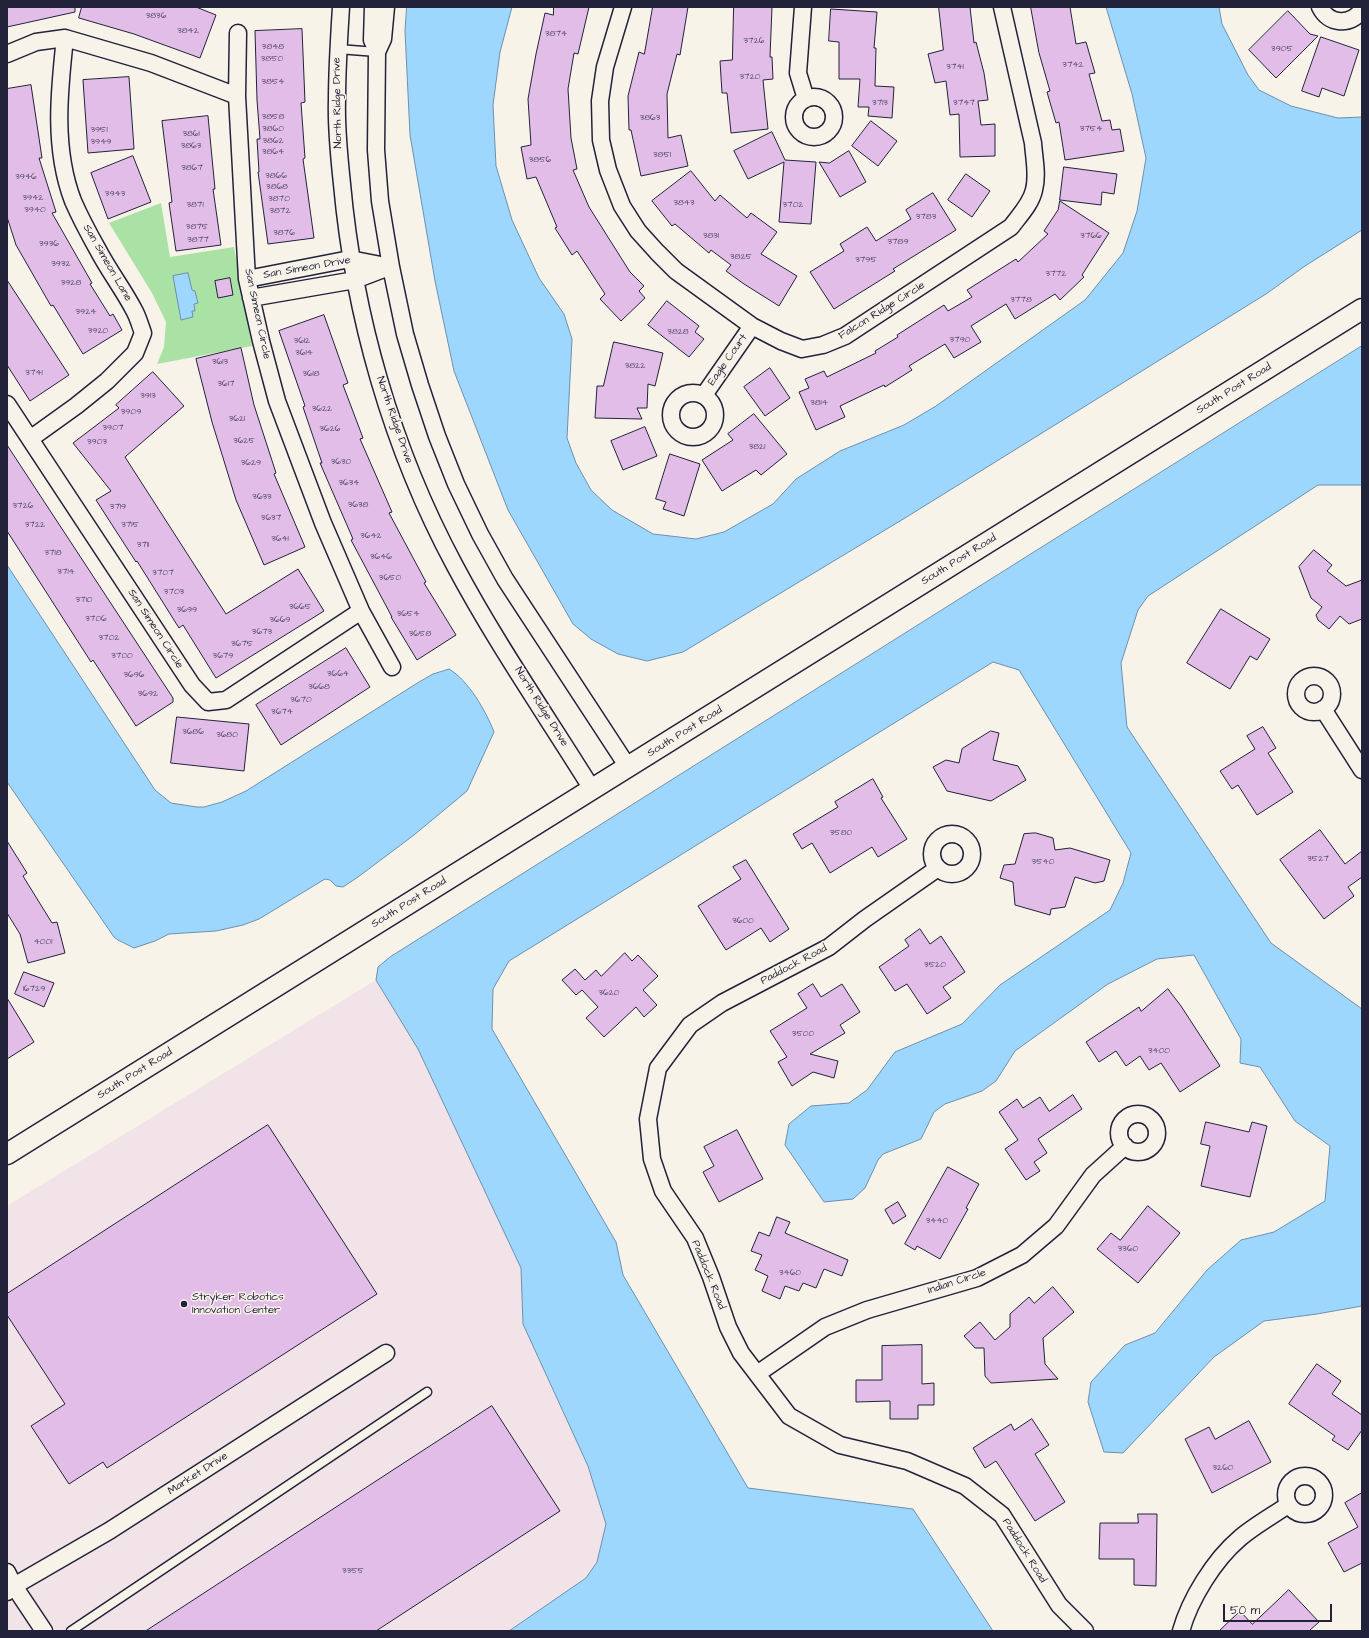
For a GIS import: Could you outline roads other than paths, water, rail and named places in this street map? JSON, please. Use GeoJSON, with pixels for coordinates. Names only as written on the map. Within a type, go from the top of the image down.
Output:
{"type":"FeatureCollection","features":[{"type":"Feature","properties":{"kind":"street","name":"North Ridge Drive"},"geometry":{"type":"LineString","coordinates":[[341,7],[336,102],[339,155],[350,259],[373,359],[391,417],[408,464],[430,516],[454,565],[477,605],[592,789]]}},
{"type":"Feature","properties":{"kind":"street"},"geometry":{"type":"LineString","coordinates":[[374,7],[372,40],[377,52],[376,150],[380,202],[391,267],[406,334],[420,386],[456,484],[473,520],[505,579],[628,767]]}},
{"type":"Feature","properties":{"kind":"street"},"geometry":{"type":"LineString","coordinates":[[377,52],[383,39],[386,7]]}},
{"type":"Feature","properties":{"kind":"street","name":"Falcon Ridge Circle"},"geometry":{"type":"LineString","coordinates":[[623,7],[605,67],[600,101],[601,140],[608,170],[622,206],[638,231],[676,271],[752,326],[781,341],[802,348],[823,345],[845,336],[1011,227],[1026,209],[1034,190],[1035,166],[1033,143],[1002,7]]}},
{"type":"Feature","properties":{"kind":"street"},"geometry":{"type":"LineString","coordinates":[[803,7],[798,73],[806,99]]}},
{"type":"Feature","properties":{"kind":"street"},"geometry":{"type":"LineString","coordinates":[[1320,7],[1325,15],[1338,22],[1352,20],[1358,16],[1362,10]]}},
{"type":"Feature","properties":{"kind":"street","name":"San Simeon Circle"},"geometry":{"type":"LineString","coordinates":[[238,33],[236,96],[247,279],[261,341],[280,409],[323,523],[361,611],[392,668]]}},
{"type":"Feature","properties":{"kind":"street"},"geometry":{"type":"LineString","coordinates":[[7,54],[36,42],[65,38],[151,63],[236,96]]}},
{"type":"Feature","properties":{"kind":"street","name":"San Simeon Lane"},"geometry":{"type":"LineString","coordinates":[[30,439],[76,406],[106,381],[135,353],[143,333],[135,311],[98,251],[83,221],[73,200],[65,172],[61,144],[59,94],[65,38]]}},
{"type":"Feature","properties":{"kind":"street","name":"San Simeon Drive"},"geometry":{"type":"LineString","coordinates":[[247,279],[350,259],[391,267]]}},
{"type":"Feature","properties":{"kind":"street","name":"San Simeon Drive"},"geometry":{"type":"LineString","coordinates":[[251,298],[355,280],[391,267]]}},
{"type":"Feature","properties":{"kind":"street","name":"South Post Road"},"geometry":{"type":"LineString","coordinates":[[7,1154],[1362,309]]}},
{"type":"Feature","properties":{"kind":"street","name":"Eagle Court"},"geometry":{"type":"LineString","coordinates":[[704,395],[752,326]]}},
{"type":"Feature","properties":{"kind":"street","name":"San Simeon Circle"},"geometry":{"type":"LineString","coordinates":[[7,404],[192,685],[208,702],[226,700],[361,611]]}},
{"type":"Feature","properties":{"kind":"street"},"geometry":{"type":"LineString","coordinates":[[1323,709],[1362,770]]}},
{"type":"Feature","properties":{"kind":"street","name":"Paddock Road"},"geometry":{"type":"LineString","coordinates":[[938,868],[865,919],[829,947],[722,1003],[690,1025],[658,1068],[648,1119],[654,1165],[663,1192],[695,1238],[711,1277],[728,1327],[741,1353],[789,1416],[840,1445],[907,1461],[965,1486],[1002,1515],[1058,1605],[1085,1631]]}},
{"type":"Feature","properties":{"kind":"street","name":"Indian Circle"},"geometry":{"type":"LineString","coordinates":[[757,1374],[825,1328],[867,1310],[977,1278],[1022,1255],[1056,1226],[1093,1175],[1124,1146]]}},
{"type":"Feature","properties":{"kind":"street","name":"Market Drive"},"geometry":{"type":"LineString","coordinates":[[9,1582],[110,1531],[386,1352]]}},
{"type":"Feature","properties":{"kind":"street"},"geometry":{"type":"LineString","coordinates":[[1181,1631],[1184,1620],[1210,1570],[1240,1538],[1288,1505]]}},
{"type":"Feature","properties":{"kind":"street"},"geometry":{"type":"LineString","coordinates":[[9,1582],[44,1631]]}},
{"type":"Feature","properties":{"kind":"lane"},"geometry":{"type":"LineString","coordinates":[[338,49],[377,52]]}},
{"type":"Feature","properties":{"kind":"lane"},"geometry":{"type":"LineString","coordinates":[[71,1631],[427,1392]]}},
{"type":"Feature","properties":{"kind":"water"},"geometry":{"type":"Polygon","coordinates":[[[407,7],[512,7],[500,52],[493,105],[496,166],[512,220],[539,278],[564,314],[572,339],[567,438],[576,463],[591,490],[612,510],[653,534],[696,539],[724,532],[773,504],[796,479],[840,451],[904,425],[936,406],[1085,300],[1123,253],[1137,211],[1146,158],[1132,94],[1106,7],[1219,7],[1222,24],[1248,75],[1259,90],[1291,106],[1338,118],[1362,117],[1362,230],[1305,266],[1266,294],[905,518],[683,652],[647,661],[618,654],[591,639],[573,624],[508,510],[454,371],[435,281],[410,135],[405,31],[407,7]]]}},
{"type":"Feature","properties":{"kind":"water"},"geometry":{"type":"Polygon","coordinates":[[[188,273],[192,290],[195,291],[198,303],[194,304],[195,311],[192,311],[193,317],[181,320],[173,276],[188,273]]]}},
{"type":"Feature","properties":{"kind":"water"},"geometry":{"type":"Polygon","coordinates":[[[1362,346],[1362,485],[1318,485],[1148,596],[1138,610],[1121,663],[1127,727],[1271,943],[1362,1009],[1362,1306],[1264,1321],[1214,1357],[1123,1453],[1104,1452],[1088,1402],[1091,1382],[1125,1345],[1155,1333],[1207,1270],[1241,1240],[1274,1232],[1325,1201],[1330,1146],[1295,1121],[1260,1067],[1240,1063],[1241,1039],[1194,955],[1157,959],[1108,984],[1015,1051],[996,1081],[982,1091],[945,1104],[934,1112],[921,1139],[883,1154],[878,1160],[865,1188],[853,1199],[824,1202],[785,1145],[789,1124],[811,1106],[849,1103],[867,1090],[895,1052],[962,1024],[1000,985],[1110,910],[1123,883],[1131,853],[1019,670],[993,662],[509,961],[493,989],[492,1029],[616,1242],[623,1275],[748,1488],[913,1509],[993,1631],[509,1631],[586,1578],[597,1562],[606,1524],[588,1466],[523,1324],[521,1268],[418,1049],[376,980],[378,967],[390,957],[1362,346]]]}},
{"type":"Feature","properties":{"kind":"water"},"geometry":{"type":"Polygon","coordinates":[[[7,565],[155,790],[171,803],[204,807],[222,802],[246,791],[419,682],[433,674],[449,669],[463,681],[476,697],[494,732],[467,791],[414,835],[343,887],[336,886],[330,880],[325,879],[259,919],[243,925],[216,931],[169,934],[155,941],[134,948],[114,937],[7,782],[7,565]]]}},
{"type":"Feature","properties":{"kind":"place","name":"Stryker Robotics Innovation Center"},"geometry":{"type":"Point","coordinates":[184,1304]}}]}
